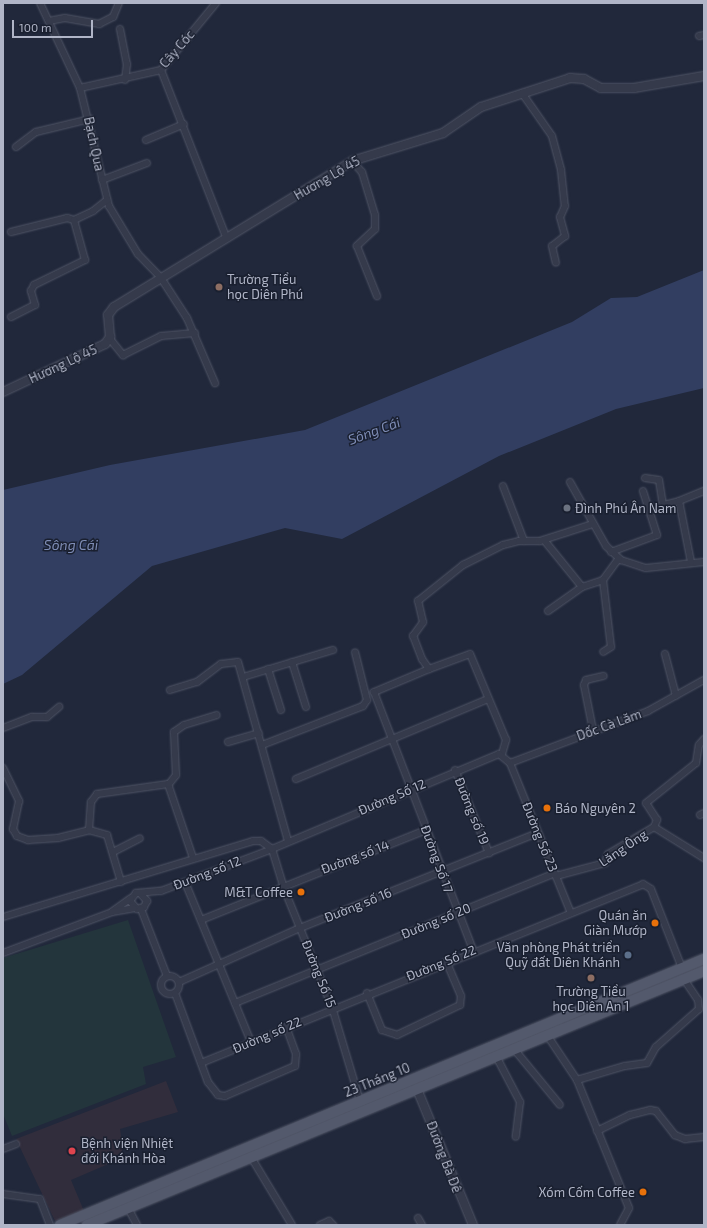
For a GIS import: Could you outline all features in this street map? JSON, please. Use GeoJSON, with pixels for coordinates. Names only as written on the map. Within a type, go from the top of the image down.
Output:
{"type":"FeatureCollection","features":[{"type":"Feature","properties":{"kind":"main road","name":"23 Tháng 10"},"geometry":{"type":"LineString","coordinates":[[60,1225],[704,960]]}},
{"type":"Feature","properties":{"kind":"main road","name":"23 Tháng 10"},"geometry":{"type":"LineString","coordinates":[[87,1225],[704,971]]}},
{"type":"Feature","properties":{"kind":"street","name":"Bạch Qua"},"geometry":{"type":"LineString","coordinates":[[40,3],[80,88],[90,119],[107,200],[123,231],[160,278],[195,333],[215,383]]}},
{"type":"Feature","properties":{"kind":"street"},"geometry":{"type":"LineString","coordinates":[[49,21],[65,18],[98,24],[113,17],[119,3]]}},
{"type":"Feature","properties":{"kind":"street","name":"Cây Cóc"},"geometry":{"type":"LineString","coordinates":[[80,88],[125,80],[161,70],[216,3]]}},
{"type":"Feature","properties":{"kind":"street"},"geometry":{"type":"LineString","coordinates":[[120,29],[126,64],[125,80]]}},
{"type":"Feature","properties":{"kind":"street"},"geometry":{"type":"LineString","coordinates":[[161,70],[184,124],[227,239]]}},
{"type":"Feature","properties":{"kind":"street","name":"Hương Lộ 45"},"geometry":{"type":"LineString","coordinates":[[3,392],[95,350],[110,339],[108,318],[112,309],[352,161],[443,133],[476,110],[522,93],[575,78],[601,88],[634,88],[704,76]]}},
{"type":"Feature","properties":{"kind":"street"},"geometry":{"type":"LineString","coordinates":[[522,93],[552,136],[561,170],[565,206],[560,217],[565,236],[552,246],[556,264]]}},
{"type":"Feature","properties":{"kind":"street"},"geometry":{"type":"LineString","coordinates":[[16,147],[38,131],[90,119]]}},
{"type":"Feature","properties":{"kind":"street"},"geometry":{"type":"LineString","coordinates":[[146,140],[184,124]]}},
{"type":"Feature","properties":{"kind":"street"},"geometry":{"type":"LineString","coordinates":[[352,161],[362,172],[375,215],[375,229],[357,246],[377,296]]}},
{"type":"Feature","properties":{"kind":"street"},"geometry":{"type":"LineString","coordinates":[[102,180],[147,163]]}},
{"type":"Feature","properties":{"kind":"street"},"geometry":{"type":"LineString","coordinates":[[11,232],[67,218],[74,220],[93,211],[107,200]]}},
{"type":"Feature","properties":{"kind":"street"},"geometry":{"type":"LineString","coordinates":[[11,317],[35,305],[31,291],[34,285],[84,260],[74,220]]}},
{"type":"Feature","properties":{"kind":"street"},"geometry":{"type":"LineString","coordinates":[[110,339],[122,355],[161,336],[195,333]]}},
{"type":"Feature","properties":{"kind":"street"},"geometry":{"type":"LineString","coordinates":[[645,478],[659,480],[663,504]]}},
{"type":"Feature","properties":{"kind":"street"},"geometry":{"type":"LineString","coordinates":[[570,482],[593,524],[611,552],[619,558],[646,568],[691,562],[704,562]]}},
{"type":"Feature","properties":{"kind":"street"},"geometry":{"type":"LineString","coordinates":[[503,486],[524,541]]}},
{"type":"Feature","properties":{"kind":"street"},"geometry":{"type":"LineString","coordinates":[[611,552],[656,536],[642,491]]}},
{"type":"Feature","properties":{"kind":"street"},"geometry":{"type":"LineString","coordinates":[[648,509],[679,501],[704,491]]}},
{"type":"Feature","properties":{"kind":"street"},"geometry":{"type":"LineString","coordinates":[[679,501],[691,562]]}},
{"type":"Feature","properties":{"kind":"street"},"geometry":{"type":"LineString","coordinates":[[510,763],[502,754],[506,740],[470,654],[429,669],[413,636],[423,622],[419,600],[467,562],[503,545],[524,541],[544,540],[593,524]]}},
{"type":"Feature","properties":{"kind":"street"},"geometry":{"type":"LineString","coordinates":[[544,540],[582,587]]}},
{"type":"Feature","properties":{"kind":"street"},"geometry":{"type":"LineString","coordinates":[[548,611],[582,587],[603,580],[619,558]]}},
{"type":"Feature","properties":{"kind":"street"},"geometry":{"type":"LineString","coordinates":[[603,580],[611,647],[603,652]]}},
{"type":"Feature","properties":{"kind":"street"},"geometry":{"type":"LineString","coordinates":[[243,677],[333,650]]}},
{"type":"Feature","properties":{"kind":"street"},"geometry":{"type":"LineString","coordinates":[[262,745],[363,706],[367,700],[355,652]]}},
{"type":"Feature","properties":{"kind":"street"},"geometry":{"type":"LineString","coordinates":[[664,654],[676,696]]}},
{"type":"Feature","properties":{"kind":"street"},"geometry":{"type":"LineString","coordinates":[[170,690],[197,682],[217,666],[232,661],[239,663],[288,841]]}},
{"type":"Feature","properties":{"kind":"street"},"geometry":{"type":"LineString","coordinates":[[292,662],[306,707]]}},
{"type":"Feature","properties":{"kind":"street"},"geometry":{"type":"LineString","coordinates":[[268,669],[281,710]]}},
{"type":"Feature","properties":{"kind":"street","name":"Đường Số 17"},"geometry":{"type":"LineString","coordinates":[[429,669],[374,692],[426,830],[440,872],[473,950]]}},
{"type":"Feature","properties":{"kind":"street"},"geometry":{"type":"LineString","coordinates":[[593,730],[584,685],[586,680],[604,676]]}},
{"type":"Feature","properties":{"kind":"street","name":"Dốc Cà Lăm"},"geometry":{"type":"LineString","coordinates":[[510,763],[593,730],[648,711],[704,680]]}},
{"type":"Feature","properties":{"kind":"street"},"geometry":{"type":"LineString","coordinates":[[296,779],[488,699]]}},
{"type":"Feature","properties":{"kind":"street"},"geometry":{"type":"LineString","coordinates":[[3,728],[32,717],[47,717],[59,707]]}},
{"type":"Feature","properties":{"kind":"street"},"geometry":{"type":"LineString","coordinates":[[89,830],[94,796],[169,784],[176,775],[174,732],[217,715]]}},
{"type":"Feature","properties":{"kind":"street"},"geometry":{"type":"LineString","coordinates":[[228,742],[259,733]]}},
{"type":"Feature","properties":{"kind":"street"},"geometry":{"type":"LineString","coordinates":[[654,827],[657,820],[646,804],[696,763],[699,745],[704,739]]}},
{"type":"Feature","properties":{"kind":"street","name":"Đường Số 12"},"geometry":{"type":"LineString","coordinates":[[272,849],[455,770],[502,754]]}},
{"type":"Feature","properties":{"kind":"street","name":"Đường Số 23"},"geometry":{"type":"LineString","coordinates":[[510,763],[570,911]]}},
{"type":"Feature","properties":{"kind":"street"},"geometry":{"type":"LineString","coordinates":[[3,768],[19,800],[12,823],[17,836],[49,839],[89,830],[106,833],[121,882]]}},
{"type":"Feature","properties":{"kind":"street","name":"Đường số 19"},"geometry":{"type":"LineString","coordinates":[[455,770],[489,853]]}},
{"type":"Feature","properties":{"kind":"street"},"geometry":{"type":"LineString","coordinates":[[169,784],[193,858]]}},
{"type":"Feature","properties":{"kind":"street","name":"Lăng Ông"},"geometry":{"type":"LineString","coordinates":[[555,875],[605,863],[608,854],[622,849],[654,827],[704,858]]}},
{"type":"Feature","properties":{"kind":"street","name":"Đường số 14"},"geometry":{"type":"LineString","coordinates":[[201,920],[426,830]]}},
{"type":"Feature","properties":{"kind":"street","name":"Đường số 16"},"geometry":{"type":"LineString","coordinates":[[179,982],[300,928],[538,833]]}},
{"type":"Feature","properties":{"kind":"street"},"geometry":{"type":"LineString","coordinates":[[112,852],[140,838]]}},
{"type":"Feature","properties":{"kind":"street"},"geometry":{"type":"LineString","coordinates":[[3,916],[121,882],[193,858],[255,840],[272,849]]}},
{"type":"Feature","properties":{"kind":"street","name":"Đường Số 15"},"geometry":{"type":"LineString","coordinates":[[272,849],[283,886],[332,1007],[360,1102]]}},
{"type":"Feature","properties":{"kind":"street","name":"Đường số 12"},"geometry":{"type":"LineString","coordinates":[[140,893],[161,891],[272,849]]}},
{"type":"Feature","properties":{"kind":"street","name":"Đường số 20"},"geometry":{"type":"LineString","coordinates":[[235,1003],[316,968],[555,875]]}},
{"type":"Feature","properties":{"kind":"street"},"geometry":{"type":"LineString","coordinates":[[185,882],[251,1042]]}},
{"type":"Feature","properties":{"kind":"street","name":"Đường Số 22"},"geometry":{"type":"LineString","coordinates":[[332,1007],[640,884],[651,889],[682,968]]}},
{"type":"Feature","properties":{"kind":"street"},"geometry":{"type":"LineString","coordinates":[[141,909],[161,891]]}},
{"type":"Feature","properties":{"kind":"street"},"geometry":{"type":"LineString","coordinates":[[112,912],[140,893],[146,897],[146,904]]}},
{"type":"Feature","properties":{"kind":"street"},"geometry":{"type":"LineString","coordinates":[[131,898],[134,908]]}},
{"type":"Feature","properties":{"kind":"street"},"geometry":{"type":"LineString","coordinates":[[3,953],[112,912],[134,908],[141,909]]}},
{"type":"Feature","properties":{"kind":"street"},"geometry":{"type":"LineString","coordinates":[[141,909],[167,976],[179,982],[175,993],[212,1090],[225,1096],[291,1069],[297,1061],[286,1027]]}},
{"type":"Feature","properties":{"kind":"street","name":"Đường số 22"},"geometry":{"type":"LineString","coordinates":[[368,993],[382,1030],[397,1034],[460,1005],[462,996],[446,961]]}},
{"type":"Feature","properties":{"kind":"street"},"geometry":{"type":"LineString","coordinates":[[167,976],[163,980],[162,989],[166,993],[175,993]]}},
{"type":"Feature","properties":{"kind":"street"},"geometry":{"type":"LineString","coordinates":[[576,1080],[625,1066],[647,1063],[656,1047],[699,1009],[699,1003],[684,980]]}},
{"type":"Feature","properties":{"kind":"street","name":"Đường số 22"},"geometry":{"type":"LineString","coordinates":[[201,1063],[332,1007]]}},
{"type":"Feature","properties":{"kind":"street"},"geometry":{"type":"LineString","coordinates":[[547,1035],[576,1080],[629,1208],[620,1225]]}},
{"type":"Feature","properties":{"kind":"street"},"geometry":{"type":"LineString","coordinates":[[514,1049],[560,1106]]}},
{"type":"Feature","properties":{"kind":"street"},"geometry":{"type":"LineString","coordinates":[[496,1056],[520,1102],[516,1137]]}},
{"type":"Feature","properties":{"kind":"street","name":"Đường Bà Đê"},"geometry":{"type":"LineString","coordinates":[[417,1089],[473,1225]]}},
{"type":"Feature","properties":{"kind":"street"},"geometry":{"type":"LineString","coordinates":[[597,1131],[630,1114],[650,1110],[656,1111],[675,1135],[685,1139],[704,1137]]}},
{"type":"Feature","properties":{"kind":"street"},"geometry":{"type":"LineString","coordinates":[[3,1149],[16,1144]]}},
{"type":"Feature","properties":{"kind":"street"},"geometry":{"type":"LineString","coordinates":[[251,1157],[292,1225]]}},
{"type":"Feature","properties":{"kind":"street"},"geometry":{"type":"LineString","coordinates":[[3,1194],[40,1199],[50,1225]]}},
{"type":"Feature","properties":{"kind":"street"},"geometry":{"type":"LineString","coordinates":[[128,1208],[137,1225]]}},
{"type":"Feature","properties":{"kind":"street"},"geometry":{"type":"LineString","coordinates":[[418,1218],[422,1225]]}},
{"type":"Feature","properties":{"kind":"street"},"geometry":{"type":"LineString","coordinates":[[320,1225],[327,1221],[332,1225]]}},
{"type":"Feature","properties":{"kind":"shaded area"},"geometry":{"type":"Polygon","coordinates":[[[128,920],[176,1057],[143,1067],[146,1084],[12,1136],[3,1114],[3,958],[128,920]]]}},
{"type":"Feature","properties":{"kind":"shaded area","name":"Bệnh viện Nhiệt đới Khánh Hòa"},"geometry":{"type":"Polygon","coordinates":[[[166,1081],[178,1112],[120,1129],[123,1147],[120,1159],[71,1180],[84,1211],[55,1221],[16,1139],[166,1081]]]}},
{"type":"Feature","properties":{"kind":"water","name":"Sông Cái"},"geometry":{"type":"Polygon","coordinates":[[[704,270],[704,388],[616,409],[499,456],[342,539],[285,528],[152,566],[22,675],[3,684],[3,490],[110,465],[305,430],[572,322],[611,298],[637,297],[704,270]]]}},
{"type":"Feature","properties":{"kind":"place","name":"Trường Tiểu học Diên Phú"},"geometry":{"type":"Point","coordinates":[219,287]}},
{"type":"Feature","properties":{"kind":"place","name":"Đình Phú Ân Nam"},"geometry":{"type":"Point","coordinates":[567,508]}},
{"type":"Feature","properties":{"kind":"place","name":"Báo Nguyên 2"},"geometry":{"type":"Point","coordinates":[547,808]}},
{"type":"Feature","properties":{"kind":"place","name":"M&T Coffee"},"geometry":{"type":"Point","coordinates":[301,892]}},
{"type":"Feature","properties":{"kind":"place","name":"Quán ăn Giàn Mướp"},"geometry":{"type":"Point","coordinates":[655,923]}},
{"type":"Feature","properties":{"kind":"place","name":"Văn phòng Phát triển Quỹ đất Diên Khánh"},"geometry":{"type":"Point","coordinates":[628,955]}},
{"type":"Feature","properties":{"kind":"place","name":"Trường Tiểu học Diên An 1"},"geometry":{"type":"Point","coordinates":[591,978]}},
{"type":"Feature","properties":{"kind":"place","name":"Bệnh viện Nhiệt đới Khánh Hòa"},"geometry":{"type":"Point","coordinates":[72,1151]}},
{"type":"Feature","properties":{"kind":"place","name":"Xóm Cốm Coffee"},"geometry":{"type":"Point","coordinates":[643,1192]}}]}
